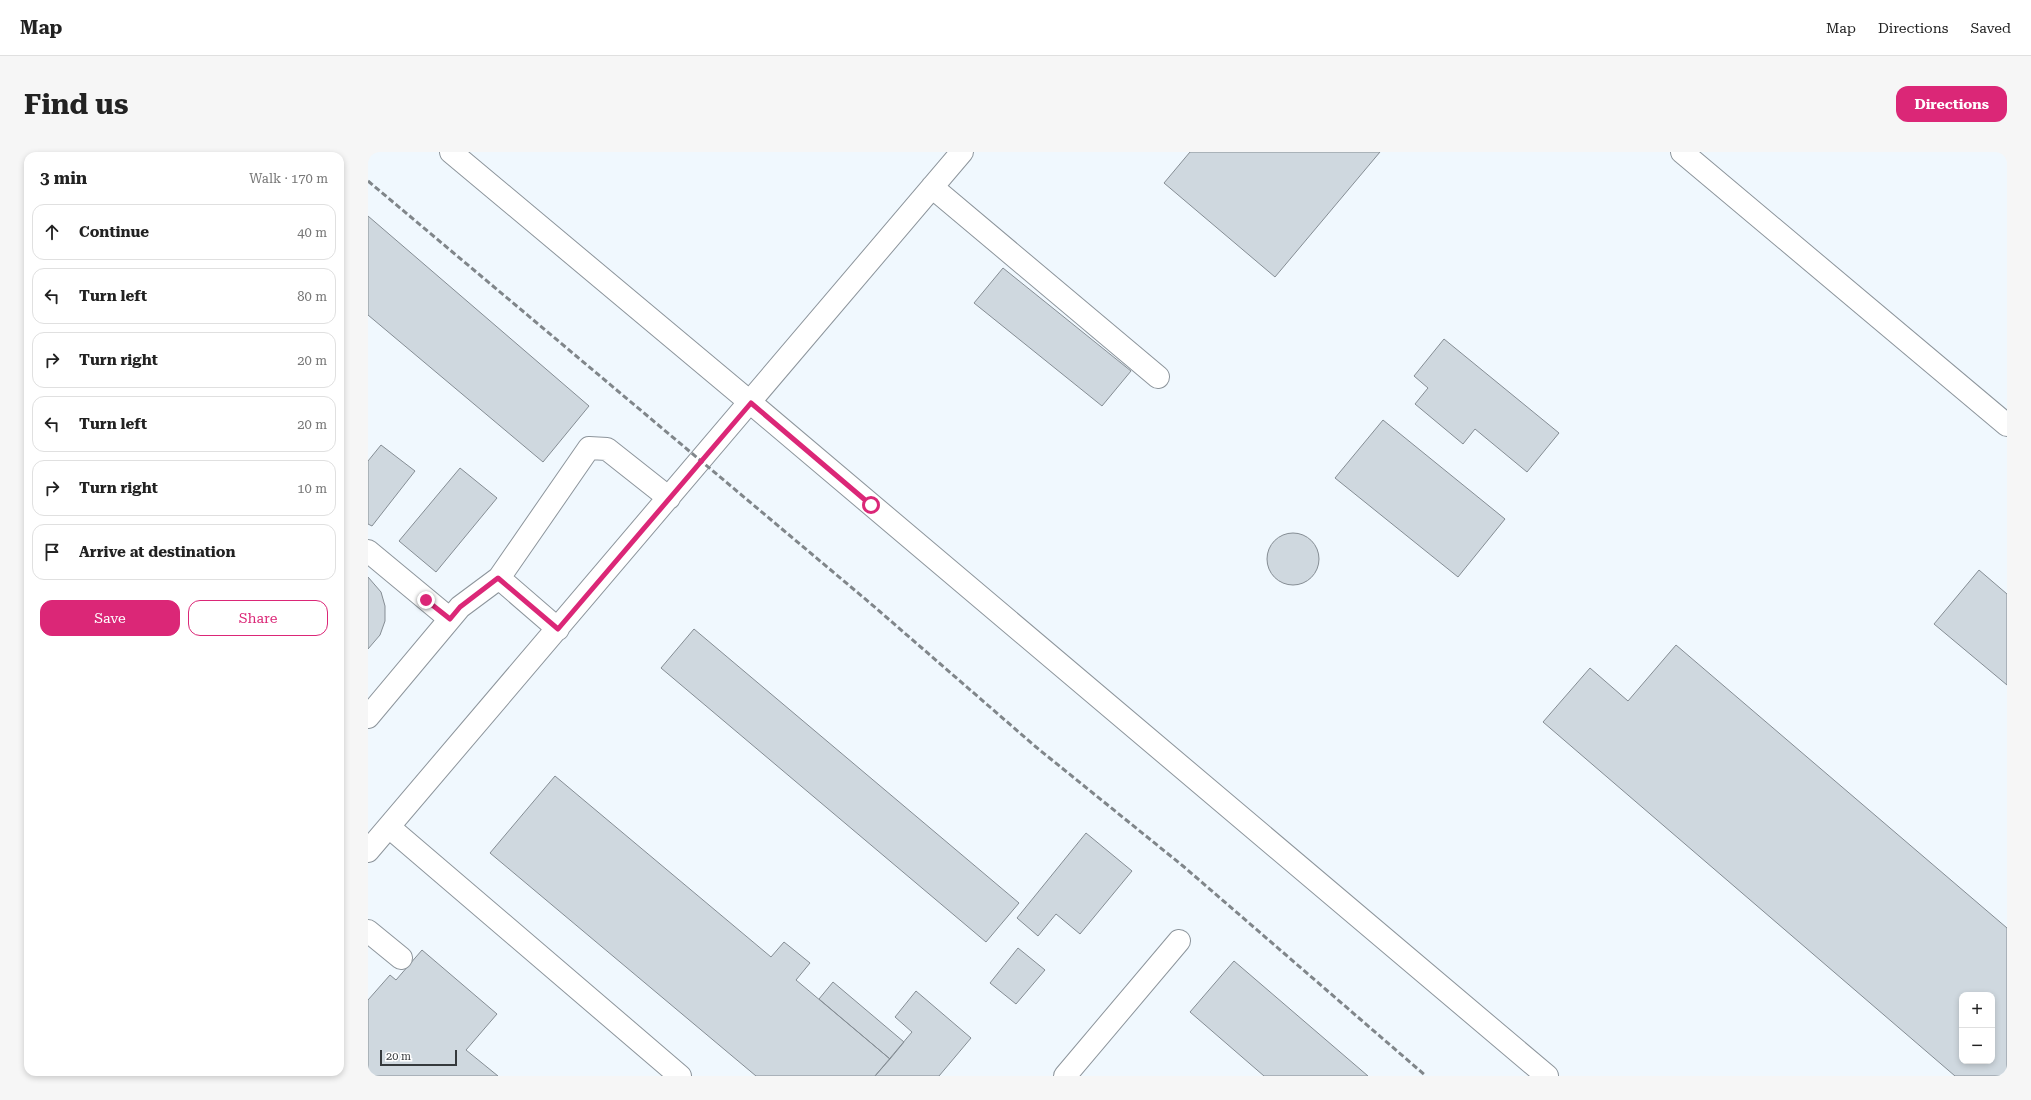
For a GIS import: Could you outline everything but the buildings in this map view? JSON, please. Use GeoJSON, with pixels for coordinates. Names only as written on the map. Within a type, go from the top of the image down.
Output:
{"type":"FeatureCollection","features":[{"type":"Feature","properties":{"kind":"lane"},"geometry":{"type":"LineString","coordinates":[[451,152],[751,403],[1547,1076]]}},
{"type":"Feature","properties":{"kind":"lane"},"geometry":{"type":"LineString","coordinates":[[368,851],[751,403],[962,152]]}},
{"type":"Feature","properties":{"kind":"lane"},"geometry":{"type":"LineString","coordinates":[[1682,152],[2007,425]]}},
{"type":"Feature","properties":{"kind":"lane"},"geometry":{"type":"LineString","coordinates":[[932,187],[1158,376]]}},
{"type":"Feature","properties":{"kind":"lane"},"geometry":{"type":"LineString","coordinates":[[368,717],[460,607],[498,578],[589,448],[607,449],[669,498]]}},
{"type":"Feature","properties":{"kind":"lane"},"geometry":{"type":"LineString","coordinates":[[368,551],[450,619]]}},
{"type":"Feature","properties":{"kind":"lane"},"geometry":{"type":"LineString","coordinates":[[498,578],[558,629]]}},
{"type":"Feature","properties":{"kind":"lane"},"geometry":{"type":"LineString","coordinates":[[389,827],[680,1076]]}},
{"type":"Feature","properties":{"kind":"lane"},"geometry":{"type":"LineString","coordinates":[[368,931],[401,958]]}},
{"type":"Feature","properties":{"kind":"lane"},"geometry":{"type":"LineString","coordinates":[[1071,1074],[1179,941]]}},
{"type":"Feature","properties":{"kind":"railway"},"geometry":{"type":"LineString","coordinates":[[368,181],[870,603],[1036,747],[1183,866],[1426,1076]]}},
{"type":"Feature","properties":{"kind":"route"},"geometry":{"type":"LineString","coordinates":[[426,600],[450,619],[460,607],[498,578],[558,629],[751,403],[871,505]]}}]}
